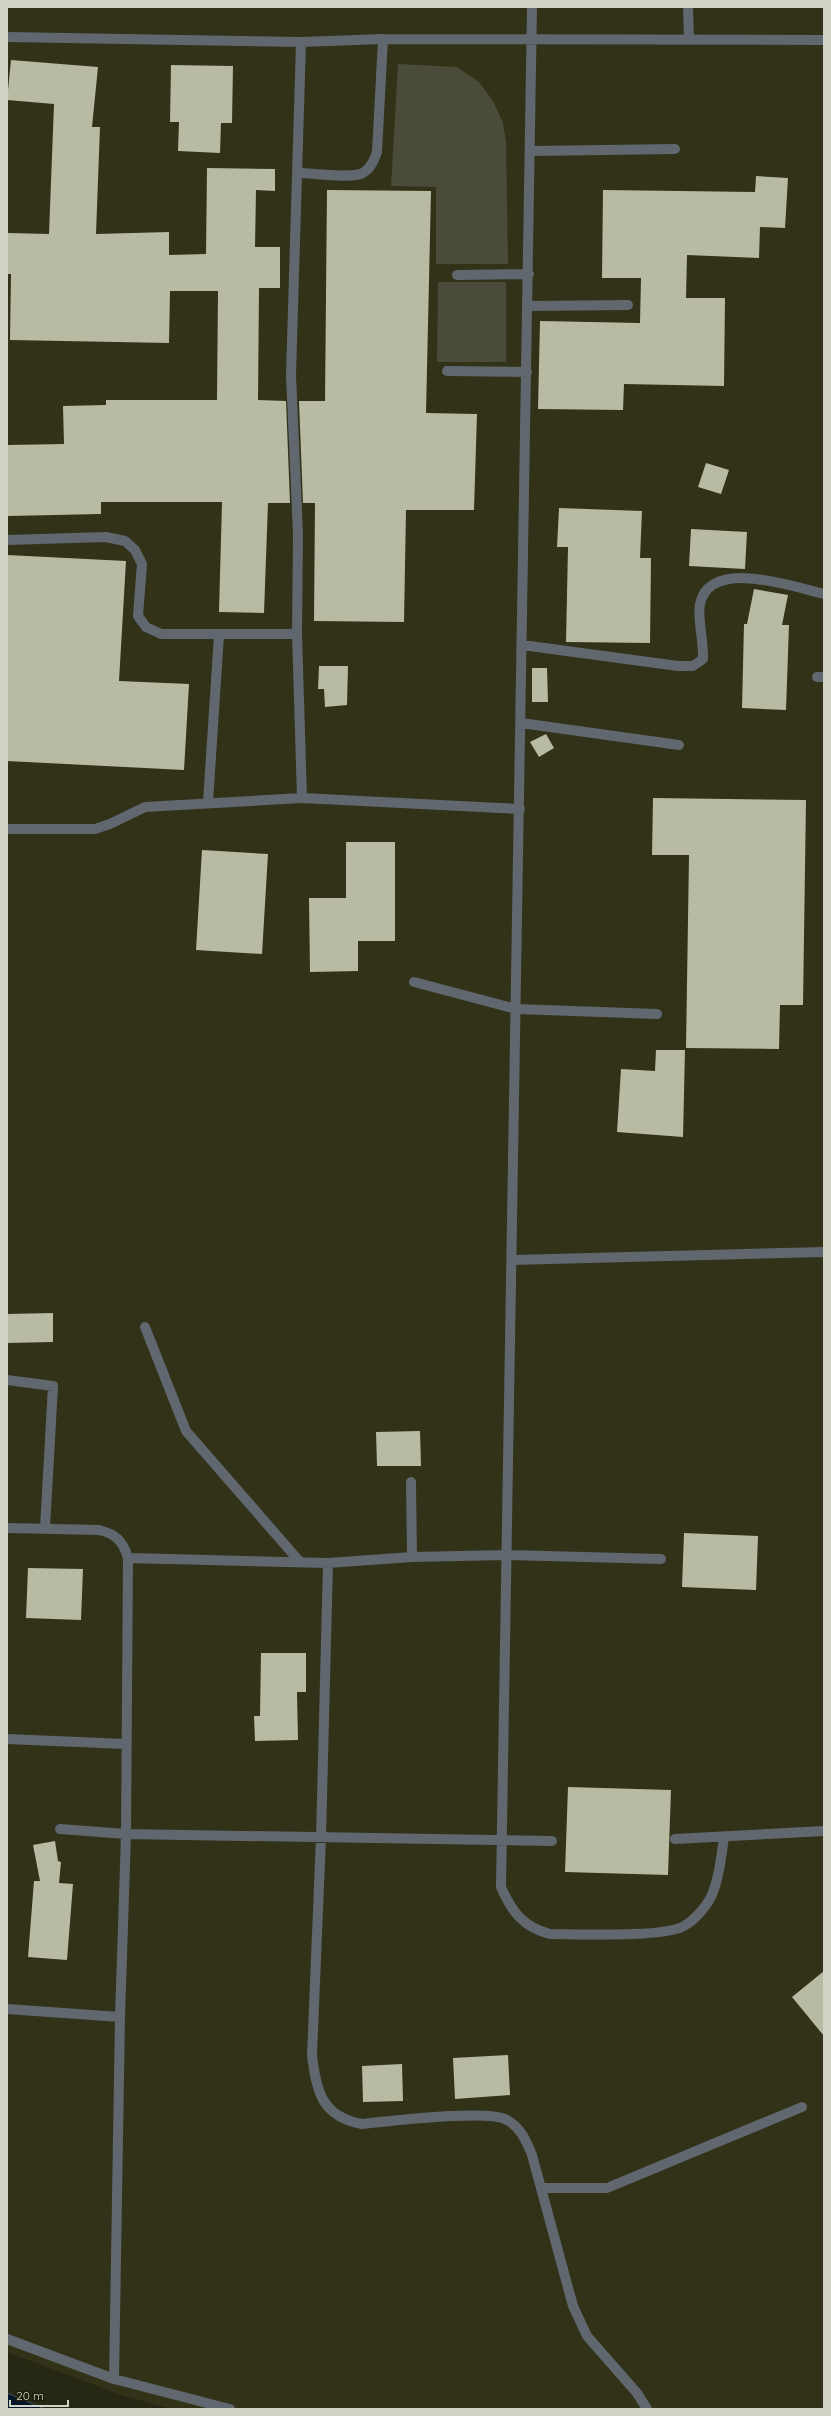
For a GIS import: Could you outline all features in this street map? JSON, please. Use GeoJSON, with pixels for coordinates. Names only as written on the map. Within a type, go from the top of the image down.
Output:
{"type":"FeatureCollection","features":[{"type":"Feature","properties":{"kind":"street"},"geometry":{"type":"LineString","coordinates":[[532,7],[531,151],[501,1887],[508,1902],[519,1917],[533,1930],[550,1934],[658,1933],[684,1926],[702,1909],[713,1893],[718,1877],[724,1838]]}},
{"type":"Feature","properties":{"kind":"street"},"geometry":{"type":"LineString","coordinates":[[688,7],[689,40]]}},
{"type":"Feature","properties":{"kind":"street"},"geometry":{"type":"LineString","coordinates":[[7,37],[301,42],[383,39],[824,40]]}},
{"type":"Feature","properties":{"kind":"street"},"geometry":{"type":"LineString","coordinates":[[297,173],[348,175],[363,173],[372,165],[377,152],[383,39]]}},
{"type":"Feature","properties":{"kind":"street"},"geometry":{"type":"LineString","coordinates":[[301,42],[291,375],[298,534],[297,634],[302,798]]}},
{"type":"Feature","properties":{"kind":"street"},"geometry":{"type":"LineString","coordinates":[[531,151],[675,148]]}},
{"type":"Feature","properties":{"kind":"street"},"geometry":{"type":"LineString","coordinates":[[457,276],[528,274]]}},
{"type":"Feature","properties":{"kind":"street"},"geometry":{"type":"LineString","coordinates":[[528,306],[628,305]]}},
{"type":"Feature","properties":{"kind":"street"},"geometry":{"type":"LineString","coordinates":[[447,371],[527,372]]}},
{"type":"Feature","properties":{"kind":"street"},"geometry":{"type":"LineString","coordinates":[[7,540],[106,537],[125,541],[135,550],[142,564],[138,616],[146,627],[161,634],[174,636],[297,634]]}},
{"type":"Feature","properties":{"kind":"street"},"geometry":{"type":"LineString","coordinates":[[522,645],[678,666],[693,666],[704,659],[700,605],[705,590],[724,579],[738,577],[772,581],[824,594]]}},
{"type":"Feature","properties":{"kind":"street"},"geometry":{"type":"LineString","coordinates":[[208,802],[219,635]]}},
{"type":"Feature","properties":{"kind":"street"},"geometry":{"type":"LineString","coordinates":[[521,723],[679,745]]}},
{"type":"Feature","properties":{"kind":"street"},"geometry":{"type":"LineString","coordinates":[[7,829],[95,829],[110,824],[145,807],[208,802],[302,798],[520,809]]}},
{"type":"Feature","properties":{"kind":"street"},"geometry":{"type":"LineString","coordinates":[[414,982],[516,1009],[657,1014]]}},
{"type":"Feature","properties":{"kind":"street"},"geometry":{"type":"LineString","coordinates":[[512,1260],[824,1252]]}},
{"type":"Feature","properties":{"kind":"street"},"geometry":{"type":"LineString","coordinates":[[145,1327],[186,1431],[300,1562]]}},
{"type":"Feature","properties":{"kind":"street"},"geometry":{"type":"LineString","coordinates":[[7,1380],[53,1386],[44,1528]]}},
{"type":"Feature","properties":{"kind":"street"},"geometry":{"type":"LineString","coordinates":[[411,1482],[412,1557]]}},
{"type":"Feature","properties":{"kind":"street"},"geometry":{"type":"LineString","coordinates":[[7,1528],[99,1530],[112,1533],[125,1546],[128,1558],[126,1834],[120,2016],[114,2379]]}},
{"type":"Feature","properties":{"kind":"street"},"geometry":{"type":"LineString","coordinates":[[128,1558],[328,1563],[412,1557],[507,1555],[661,1559]]}},
{"type":"Feature","properties":{"kind":"street"},"geometry":{"type":"LineString","coordinates":[[328,1563],[321,1837],[312,2055],[315,2081],[320,2097],[333,2113],[347,2122],[362,2124],[484,2116],[504,2119],[516,2127],[525,2139],[541,2188],[576,2312],[587,2336],[637,2392],[647,2409]]}},
{"type":"Feature","properties":{"kind":"street"},"geometry":{"type":"LineString","coordinates":[[7,1738],[126,1744]]}},
{"type":"Feature","properties":{"kind":"street"},"geometry":{"type":"LineString","coordinates":[[60,1829],[126,1834],[502,1842],[552,1841]]}},
{"type":"Feature","properties":{"kind":"street"},"geometry":{"type":"LineString","coordinates":[[675,1839],[724,1838],[824,1832]]}},
{"type":"Feature","properties":{"kind":"street"},"geometry":{"type":"LineString","coordinates":[[7,2009],[120,2016]]}},
{"type":"Feature","properties":{"kind":"street"},"geometry":{"type":"LineString","coordinates":[[541,2188],[607,2188],[802,2107]]}},
{"type":"Feature","properties":{"kind":"street"},"geometry":{"type":"LineString","coordinates":[[7,2339],[114,2379],[230,2409]]}},
{"type":"Feature","properties":{"kind":"shaded area"},"geometry":{"type":"Polygon","coordinates":[[[7,7],[824,7],[824,2409],[171,2409],[121,2395],[7,2352],[7,7]]]}},
{"type":"Feature","properties":{"kind":"shaded area"},"geometry":{"type":"Polygon","coordinates":[[[398,64],[457,67],[479,82],[493,101],[503,123],[506,141],[508,264],[436,264],[436,187],[391,186],[398,64]]]}},
{"type":"Feature","properties":{"kind":"shaded area"},"geometry":{"type":"Polygon","coordinates":[[[438,282],[506,282],[506,362],[437,362],[438,282]]]}},
{"type":"Feature","properties":{"kind":"water"},"geometry":{"type":"Polygon","coordinates":[[[7,2393],[45,2409],[7,2409],[7,2393]]]}},
{"type":"Feature","properties":{"kind":"building"},"geometry":{"type":"Polygon","coordinates":[[[11,60],[98,67],[92,127],[100,127],[96,234],[169,232],[169,255],[206,254],[207,168],[275,169],[275,191],[256,190],[255,247],[280,247],[280,288],[259,288],[258,400],[286,401],[290,503],[268,503],[264,613],[219,612],[222,502],[101,502],[101,514],[7,516],[7,445],[64,444],[63,406],[106,405],[106,400],[217,400],[218,291],[170,291],[169,343],[10,340],[11,274],[7,274],[8,233],[49,234],[54,104],[7,100],[11,60]]]}},
{"type":"Feature","properties":{"kind":"building"},"geometry":{"type":"Polygon","coordinates":[[[171,65],[233,66],[232,123],[221,123],[220,153],[178,151],[179,122],[170,122],[171,65]]]}},
{"type":"Feature","properties":{"kind":"building"},"geometry":{"type":"Polygon","coordinates":[[[756,176],[788,178],[785,228],[760,227],[759,258],[687,255],[686,298],[725,298],[724,386],[624,384],[623,410],[538,409],[540,321],[640,323],[641,278],[602,278],[603,190],[755,192],[756,176]]]}},
{"type":"Feature","properties":{"kind":"building"},"geometry":{"type":"Polygon","coordinates":[[[327,190],[431,191],[426,413],[477,414],[474,510],[406,510],[404,622],[314,621],[315,503],[303,503],[299,401],[325,401],[327,190]]]}},
{"type":"Feature","properties":{"kind":"building"},"geometry":{"type":"Polygon","coordinates":[[[706,463],[729,470],[721,494],[698,487],[706,463]]]}},
{"type":"Feature","properties":{"kind":"building"},"geometry":{"type":"Polygon","coordinates":[[[559,508],[642,511],[640,558],[651,558],[650,643],[566,642],[568,547],[557,547],[559,508]]]}},
{"type":"Feature","properties":{"kind":"building"},"geometry":{"type":"Polygon","coordinates":[[[691,529],[747,532],[745,569],[689,566],[691,529]]]}},
{"type":"Feature","properties":{"kind":"building"},"geometry":{"type":"Polygon","coordinates":[[[7,555],[126,561],[119,681],[189,684],[184,770],[7,761],[7,555]]]}},
{"type":"Feature","properties":{"kind":"building"},"geometry":{"type":"Polygon","coordinates":[[[754,589],[788,595],[782,625],[789,625],[786,710],[742,708],[744,624],[747,624],[754,589]]]}},
{"type":"Feature","properties":{"kind":"building"},"geometry":{"type":"Polygon","coordinates":[[[319,666],[348,666],[347,705],[325,707],[324,689],[318,689],[319,666]]]}},
{"type":"Feature","properties":{"kind":"building"},"geometry":{"type":"Polygon","coordinates":[[[532,668],[547,668],[548,702],[532,702],[532,668]]]}},
{"type":"Feature","properties":{"kind":"building"},"geometry":{"type":"Polygon","coordinates":[[[546,734],[554,748],[539,757],[530,742],[546,734]]]}},
{"type":"Feature","properties":{"kind":"building"},"geometry":{"type":"Polygon","coordinates":[[[653,798],[806,800],[803,1005],[780,1005],[779,1049],[686,1048],[689,855],[652,855],[653,798]]]}},
{"type":"Feature","properties":{"kind":"building"},"geometry":{"type":"Polygon","coordinates":[[[346,842],[395,842],[395,941],[358,941],[358,971],[310,972],[309,898],[346,898],[346,842]]]}},
{"type":"Feature","properties":{"kind":"building"},"geometry":{"type":"Polygon","coordinates":[[[202,850],[268,854],[262,954],[196,950],[202,850]]]}},
{"type":"Feature","properties":{"kind":"building"},"geometry":{"type":"Polygon","coordinates":[[[656,1050],[685,1050],[683,1137],[617,1132],[621,1069],[655,1071],[656,1050]]]}},
{"type":"Feature","properties":{"kind":"building"},"geometry":{"type":"Polygon","coordinates":[[[53,1313],[53,1342],[7,1343],[7,1314],[53,1313]]]}},
{"type":"Feature","properties":{"kind":"building"},"geometry":{"type":"Polygon","coordinates":[[[420,1431],[421,1466],[377,1466],[376,1432],[420,1431]]]}},
{"type":"Feature","properties":{"kind":"building"},"geometry":{"type":"Polygon","coordinates":[[[684,1533],[758,1536],[756,1590],[682,1587],[684,1533]]]}},
{"type":"Feature","properties":{"kind":"building"},"geometry":{"type":"Polygon","coordinates":[[[28,1568],[83,1569],[81,1620],[26,1618],[28,1568]]]}},
{"type":"Feature","properties":{"kind":"building"},"geometry":{"type":"Polygon","coordinates":[[[261,1653],[306,1653],[306,1692],[297,1692],[298,1740],[255,1741],[254,1716],[260,1716],[261,1653]]]}},
{"type":"Feature","properties":{"kind":"building"},"geometry":{"type":"Polygon","coordinates":[[[568,1787],[671,1790],[668,1875],[565,1872],[568,1787]]]}},
{"type":"Feature","properties":{"kind":"building"},"geometry":{"type":"Polygon","coordinates":[[[55,1841],[58,1861],[61,1862],[59,1883],[73,1884],[67,1960],[28,1957],[34,1881],[40,1881],[33,1845],[55,1841]]]}},
{"type":"Feature","properties":{"kind":"building"},"geometry":{"type":"Polygon","coordinates":[[[824,1971],[824,2036],[792,1997],[824,1971]]]}},
{"type":"Feature","properties":{"kind":"building"},"geometry":{"type":"Polygon","coordinates":[[[508,2055],[510,2095],[455,2099],[453,2058],[508,2055]]]}},
{"type":"Feature","properties":{"kind":"building"},"geometry":{"type":"Polygon","coordinates":[[[402,2064],[403,2101],[363,2102],[362,2066],[402,2064]]]}}]}
